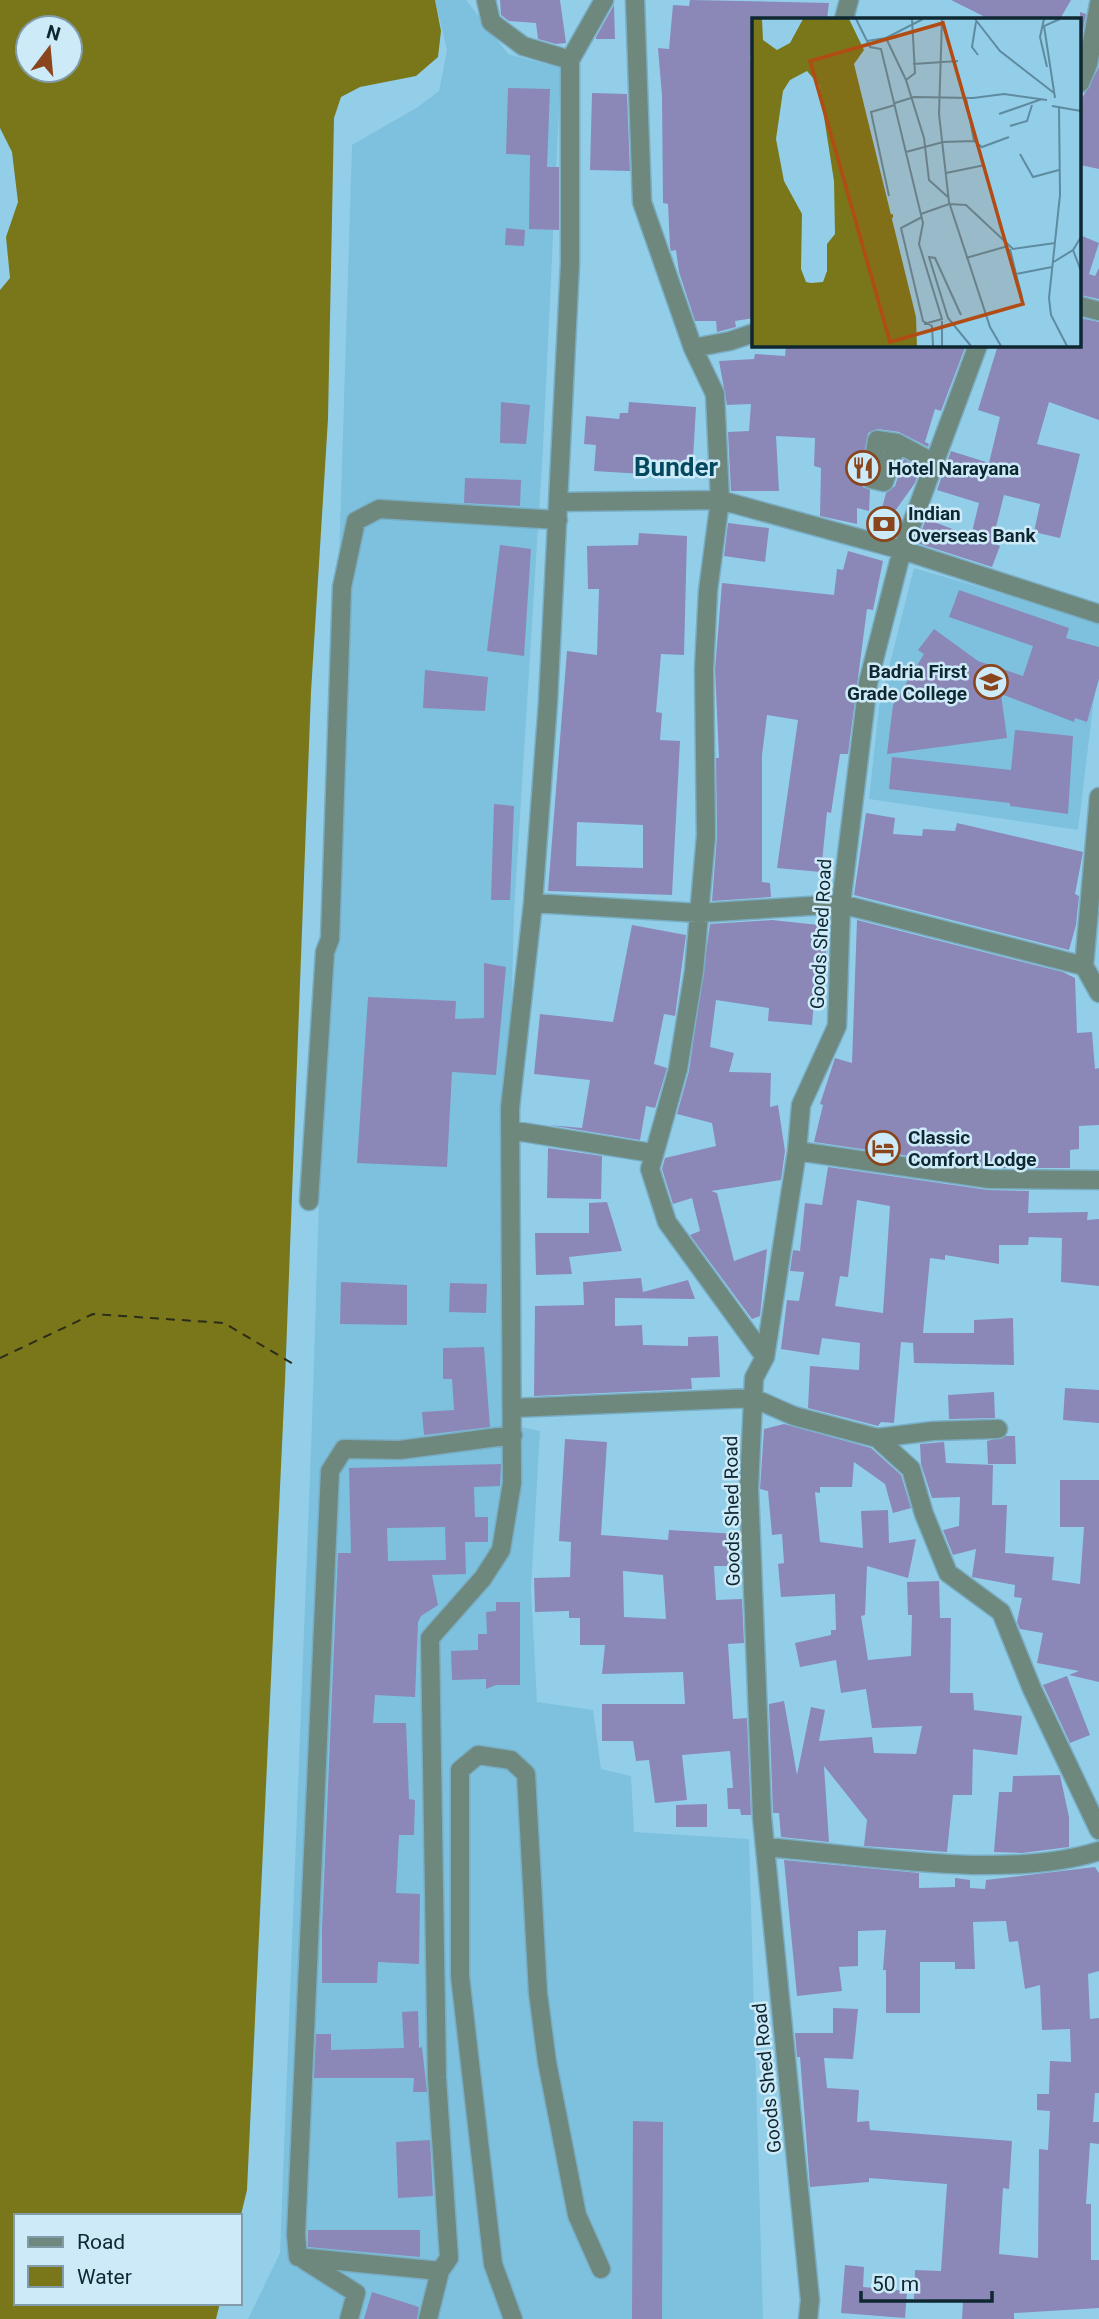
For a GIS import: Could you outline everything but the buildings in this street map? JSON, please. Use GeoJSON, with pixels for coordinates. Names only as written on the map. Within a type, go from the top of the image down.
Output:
{"type":"FeatureCollection","features":[{"type":"Feature","properties":{"kind":"street"},"geometry":{"type":"LineString","coordinates":[[486,0],[491,22],[523,46],[570,60]]}},
{"type":"Feature","properties":{"kind":"street"},"geometry":{"type":"LineString","coordinates":[[428,2319],[440,2271],[449,2258],[437,2078],[430,1638],[483,1578],[501,1550],[512,1483],[510,1130],[533,903],[558,520],[570,264],[570,60],[604,0]]}},
{"type":"Feature","properties":{"kind":"street"},"geometry":{"type":"LineString","coordinates":[[635,0],[642,202],[692,348],[715,394],[720,500],[708,591],[704,681],[706,836],[694,971],[678,1069],[652,1153],[650,1168],[667,1222],[765,1357]]}},
{"type":"Feature","properties":{"kind":"street"},"geometry":{"type":"LineString","coordinates":[[844,18],[849,0]]}},
{"type":"Feature","properties":{"kind":"street"},"geometry":{"type":"LineString","coordinates":[[1082,78],[1088,64],[1099,4]]}},
{"type":"Feature","properties":{"kind":"street"},"geometry":{"type":"LineString","coordinates":[[1082,307],[1099,311]]}},
{"type":"Feature","properties":{"kind":"street"},"geometry":{"type":"LineString","coordinates":[[692,348],[752,334]]}},
{"type":"Feature","properties":{"kind":"street","name":"Goods Shed Road"},"geometry":{"type":"LineString","coordinates":[[808,2319],[810,2300],[765,1847],[749,1489],[754,1378],[765,1357],[797,1151],[801,1105],[837,1027],[841,904],[868,683],[902,550],[978,346]]}},
{"type":"Feature","properties":{"kind":"street"},"geometry":{"type":"LineString","coordinates":[[897,443],[934,463]]}},
{"type":"Feature","properties":{"kind":"street"},"geometry":{"type":"LineString","coordinates":[[559,502],[720,500],[902,550],[1099,614]]}},
{"type":"Feature","properties":{"kind":"street"},"geometry":{"type":"LineString","coordinates":[[309,1201],[325,952],[330,939],[342,587],[356,522],[379,509],[558,520]]}},
{"type":"Feature","properties":{"kind":"street"},"geometry":{"type":"LineString","coordinates":[[1099,797],[1084,966],[1099,993]]}},
{"type":"Feature","properties":{"kind":"street"},"geometry":{"type":"LineString","coordinates":[[533,903],[699,913],[841,904],[1084,966]]}},
{"type":"Feature","properties":{"kind":"street"},"geometry":{"type":"LineString","coordinates":[[510,1130],[652,1153]]}},
{"type":"Feature","properties":{"kind":"street"},"geometry":{"type":"LineString","coordinates":[[797,1151],[990,1179],[1099,1180]]}},
{"type":"Feature","properties":{"kind":"street"},"geometry":{"type":"LineString","coordinates":[[513,1408],[753,1398],[794,1416],[877,1438],[933,1431],[998,1429]]}},
{"type":"Feature","properties":{"kind":"street"},"geometry":{"type":"LineString","coordinates":[[298,2257],[297,2221],[330,1471],[344,1449],[400,1450],[513,1435]]}},
{"type":"Feature","properties":{"kind":"street"},"geometry":{"type":"LineString","coordinates":[[877,1438],[911,1469],[924,1514],[947,1573],[1001,1612],[1032,1689],[1099,1830]]}},
{"type":"Feature","properties":{"kind":"street"},"geometry":{"type":"LineString","coordinates":[[513,2319],[493,2264],[460,1976],[460,1769],[478,1755],[511,1760],[526,1774],[538,1993],[547,2062],[577,2215],[601,2269]]}},
{"type":"Feature","properties":{"kind":"street"},"geometry":{"type":"LineString","coordinates":[[765,1847],[978,1864],[1029,1865],[1077,1858],[1099,1851]]}},
{"type":"Feature","properties":{"kind":"street"},"geometry":{"type":"LineString","coordinates":[[298,2257],[440,2271]]}},
{"type":"Feature","properties":{"kind":"street"},"geometry":{"type":"LineString","coordinates":[[298,2257],[356,2293],[349,2319]]}},
{"type":"Feature","properties":{"kind":"shaded area"},"geometry":{"type":"Polygon","coordinates":[[[435,0],[466,0],[508,54],[561,68],[543,447],[514,913],[501,1423],[540,1431],[531,1588],[537,1702],[593,1710],[601,1769],[631,1776],[634,1832],[749,1839],[763,2319],[248,2319],[280,2253],[312,1424],[352,145],[418,107],[439,91],[447,50],[435,0]]]}},
{"type":"Feature","properties":{"kind":"shaded area","name":"Badria First Grade College"},"geometry":{"type":"Polygon","coordinates":[[[914,568],[1099,622],[1099,657],[1078,830],[869,799],[879,707],[914,568]]]}},
{"type":"Feature","properties":{"kind":"water"},"geometry":{"type":"Polygon","coordinates":[[[0,0],[435,0],[441,31],[438,57],[416,76],[360,87],[341,97],[334,118],[328,419],[311,692],[285,1381],[247,2190],[241,2214],[14,2214],[14,2305],[220,2305],[216,2319],[0,2319],[0,290],[10,278],[6,237],[18,202],[12,152],[0,128],[0,0]]]}},
{"type":"Feature","properties":{"kind":"ferry route"},"geometry":{"type":"LineString","coordinates":[[0,1358],[93,1314],[224,1323],[295,1365]]}},
{"type":"Feature","properties":{"kind":"place","name":"Hotel Narayana"},"geometry":{"type":"Point","coordinates":[863,468]}},
{"type":"Feature","properties":{"kind":"place","name":"Indian Overseas Bank"},"geometry":{"type":"Point","coordinates":[884,524]}},
{"type":"Feature","properties":{"kind":"place","name":"Badria First Grade College"},"geometry":{"type":"Point","coordinates":[991,682]}},
{"type":"Feature","properties":{"kind":"place","name":"Classic Comfort Lodge"},"geometry":{"type":"Point","coordinates":[883,1148]}},
{"type":"Feature","properties":{"kind":"district","name":"Bunder"},"geometry":{"type":"Point","coordinates":[676,467]}}]}
